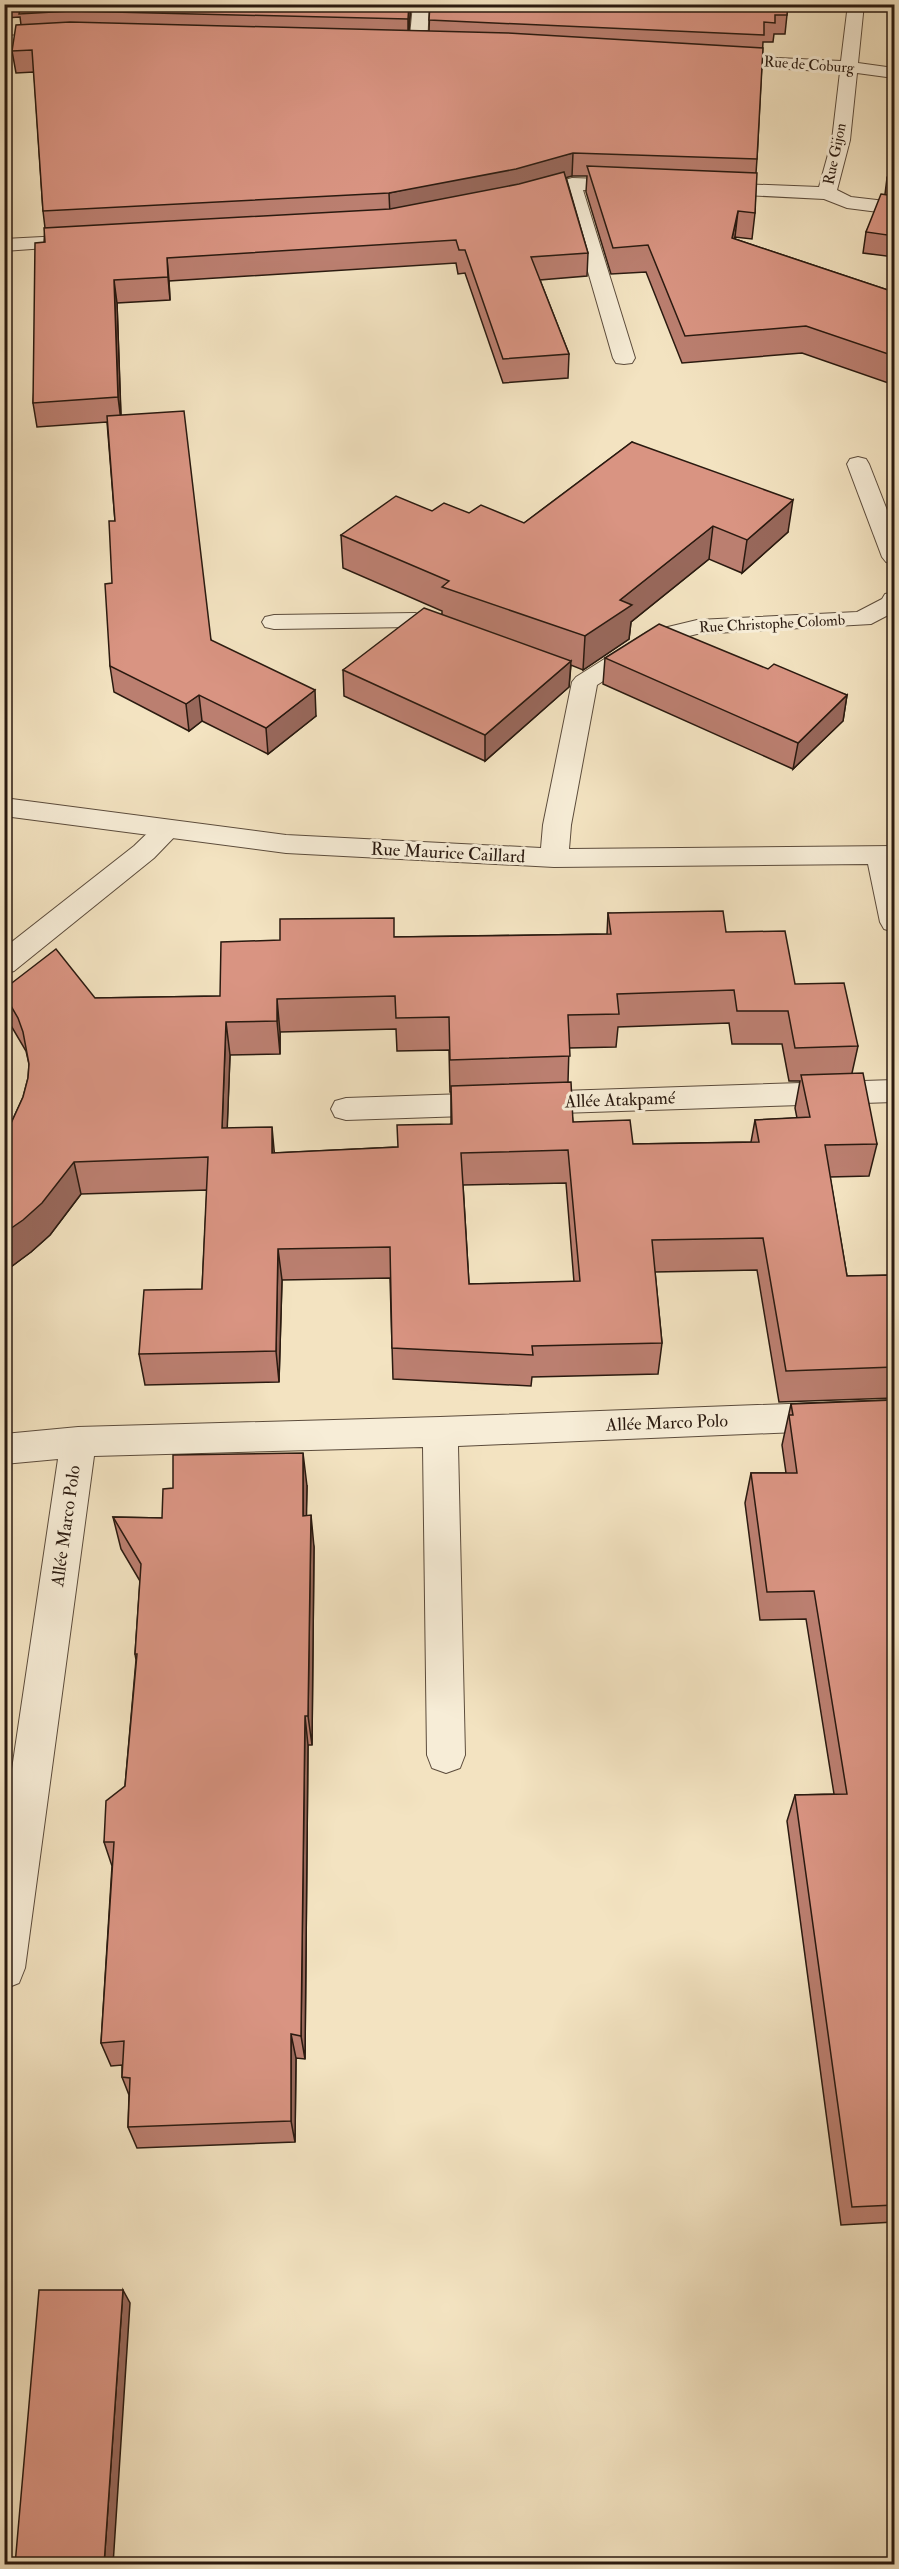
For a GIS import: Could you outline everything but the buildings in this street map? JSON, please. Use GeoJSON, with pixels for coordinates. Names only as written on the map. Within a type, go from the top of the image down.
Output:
{"type":"FeatureCollection","features":[{"type":"Feature","properties":{"kind":"street"},"geometry":{"type":"LineString","coordinates":[[421,4],[412,46],[440,47]]}},
{"type":"Feature","properties":{"kind":"street","name":"Rue Gijon"},"geometry":{"type":"LineString","coordinates":[[699,188],[827,193],[841,140],[855,4]]}},
{"type":"Feature","properties":{"kind":"street"},"geometry":{"type":"LineString","coordinates":[[4,41],[73,37]]}},
{"type":"Feature","properties":{"kind":"street","name":"Rue de Coburg"},"geometry":{"type":"LineString","coordinates":[[695,58],[894,72]]}},
{"type":"Feature","properties":{"kind":"street"},"geometry":{"type":"LineString","coordinates":[[572,184],[624,358]]}},
{"type":"Feature","properties":{"kind":"street"},"geometry":{"type":"LineString","coordinates":[[507,201],[572,184],[653,187]]}},
{"type":"Feature","properties":{"kind":"street"},"geometry":{"type":"LineString","coordinates":[[827,193],[847,202],[894,208]]}},
{"type":"Feature","properties":{"kind":"street"},"geometry":{"type":"LineString","coordinates":[[4,245],[98,240]]}},
{"type":"Feature","properties":{"kind":"street"},"geometry":{"type":"LineString","coordinates":[[858,464],[894,557]]}},
{"type":"Feature","properties":{"kind":"street","name":"Rue Christophe Colomb"},"geometry":{"type":"LineString","coordinates":[[554,858],[574,678],[656,637],[697,627],[862,619],[893,603],[894,598]]}},
{"type":"Feature","properties":{"kind":"street"},"geometry":{"type":"LineString","coordinates":[[274,622],[415,620],[468,639]]}},
{"type":"Feature","properties":{"kind":"street","name":"Rue Maurice Caillard"},"geometry":{"type":"LineString","coordinates":[[4,807],[286,844],[554,858],[888,855]]}},
{"type":"Feature","properties":{"kind":"street"},"geometry":{"type":"LineString","coordinates":[[4,963],[144,852],[168,828]]}},
{"type":"Feature","properties":{"kind":"street"},"geometry":{"type":"LineString","coordinates":[[888,855],[884,880],[894,922]]}},
{"type":"Feature","properties":{"kind":"street","name":"Allée Atakpamé"},"geometry":{"type":"LineString","coordinates":[[346,1109],[894,1091]]}},
{"type":"Feature","properties":{"kind":"street","name":"Allée Marco Polo"},"geometry":{"type":"LineString","coordinates":[[4,1968],[78,1442],[440,1432],[894,1414]]}},
{"type":"Feature","properties":{"kind":"street"},"geometry":{"type":"LineString","coordinates":[[440,1432],[446,1755]]}},
{"type":"Feature","properties":{"kind":"street"},"geometry":{"type":"LineString","coordinates":[[4,1449],[78,1442]]}}]}
